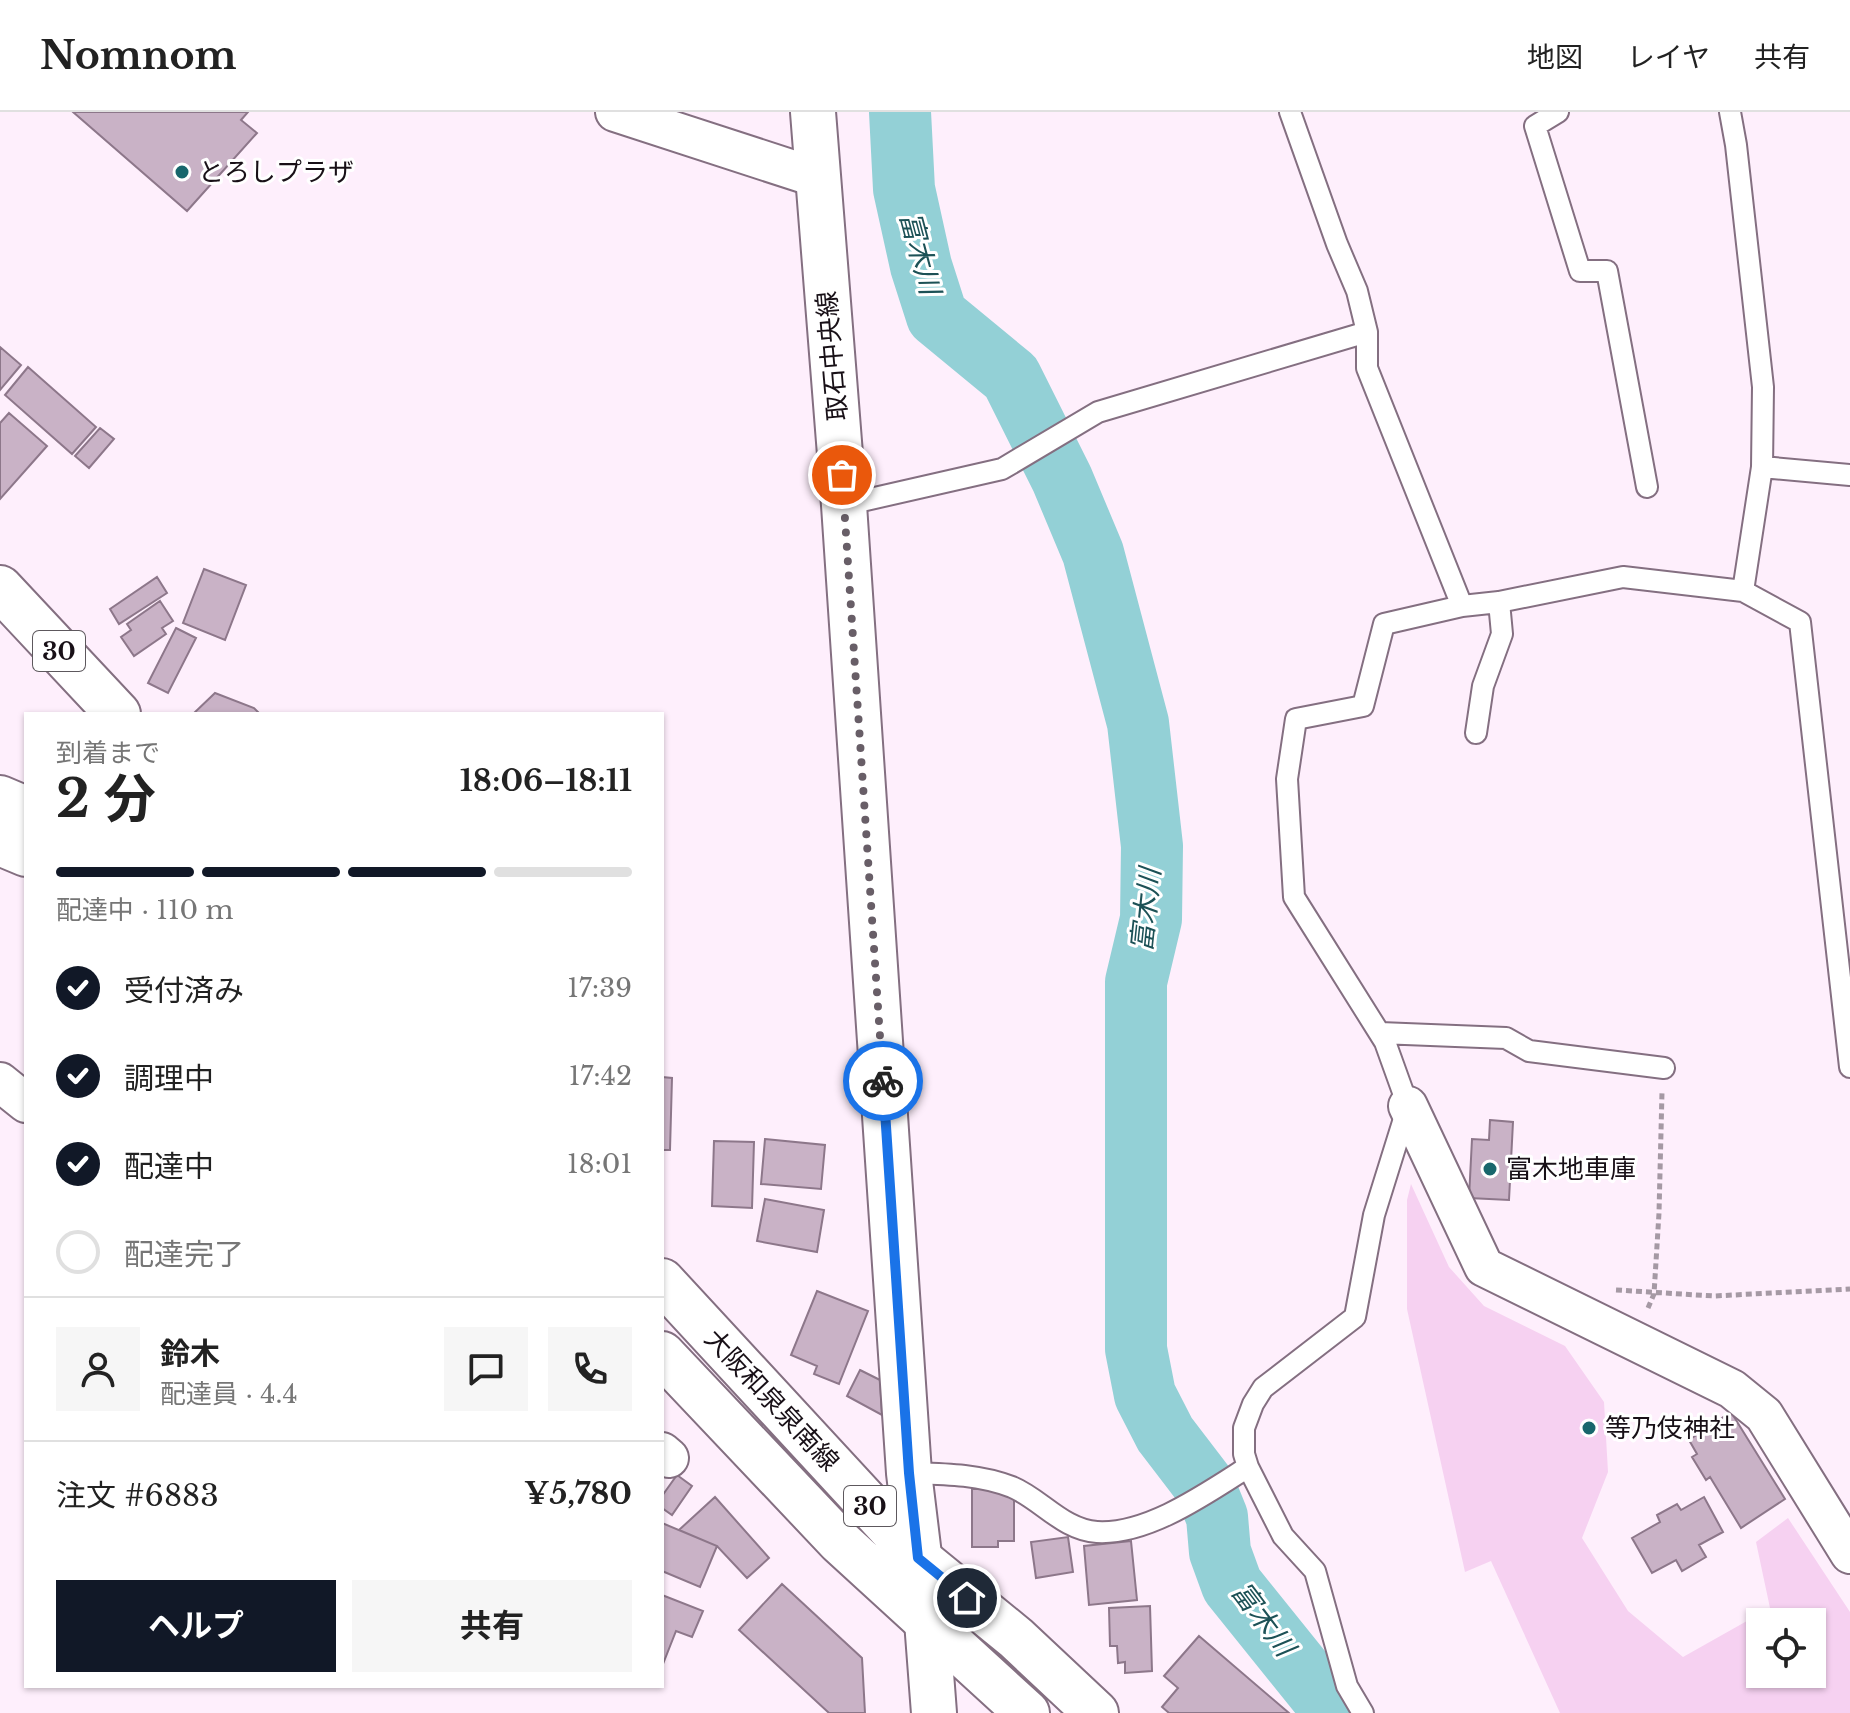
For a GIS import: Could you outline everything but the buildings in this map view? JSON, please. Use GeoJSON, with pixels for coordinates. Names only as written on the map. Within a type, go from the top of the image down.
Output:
{"type":"FeatureCollection","features":[{"type":"Feature","properties":{"kind":"street"},"geometry":{"type":"LineString","coordinates":[[615,112],[818,178]]}},
{"type":"Feature","properties":{"kind":"street","name":"取石中央線"},"geometry":{"type":"LineString","coordinates":[[813,112],[844,505],[909,1473],[927,1621],[934,1713]]}},
{"type":"Feature","properties":{"kind":"street","name":"30"},"geometry":{"type":"LineString","coordinates":[[0,588],[116,712]]}},
{"type":"Feature","properties":{"kind":"street"},"geometry":{"type":"LineString","coordinates":[[0,798],[24,808]]}},
{"type":"Feature","properties":{"kind":"street"},"geometry":{"type":"LineString","coordinates":[[0,843],[24,853]]}},
{"type":"Feature","properties":{"kind":"street"},"geometry":{"type":"LineString","coordinates":[[0,1082],[24,1101]]}},
{"type":"Feature","properties":{"kind":"street"},"geometry":{"type":"LineString","coordinates":[[1408,1106],[1484,1267],[1732,1389],[1764,1415],[1850,1554]]}},
{"type":"Feature","properties":{"kind":"street","name":"大阪和泉泉南線"},"geometry":{"type":"LineString","coordinates":[[664,1283],[918,1558],[1016,1638],[1096,1713]]}},
{"type":"Feature","properties":{"kind":"street","name":"大阪和泉泉南線"},"geometry":{"type":"LineString","coordinates":[[664,1356],[840,1542],[1027,1713]]}},
{"type":"Feature","properties":{"kind":"lane"},"geometry":{"type":"LineString","coordinates":[[1290,112],[1357,291],[1367,332],[1367,368],[1462,606]]}},
{"type":"Feature","properties":{"kind":"lane"},"geometry":{"type":"LineString","coordinates":[[1558,112],[1535,126],[1580,271],[1607,271],[1647,487]]}},
{"type":"Feature","properties":{"kind":"lane"},"geometry":{"type":"LineString","coordinates":[[1730,112],[1763,387],[1762,467],[1743,591]]}},
{"type":"Feature","properties":{"kind":"lane"},"geometry":{"type":"LineString","coordinates":[[844,505],[1002,469],[1098,412],[1367,332]]}},
{"type":"Feature","properties":{"kind":"lane"},"geometry":{"type":"LineString","coordinates":[[1762,467],[1850,475]]}},
{"type":"Feature","properties":{"kind":"lane"},"geometry":{"type":"LineString","coordinates":[[1363,1713],[1347,1686],[1315,1571],[1283,1536],[1244,1454],[1244,1428],[1263,1388],[1355,1317],[1374,1215],[1408,1106],[1380,1033],[1294,897],[1287,779],[1296,719],[1363,706],[1384,624],[1462,606],[1499,602],[1623,577],[1743,591],[1800,622],[1850,1067]]}},
{"type":"Feature","properties":{"kind":"lane"},"geometry":{"type":"LineString","coordinates":[[1476,733],[1483,686],[1502,634],[1499,602]]}},
{"type":"Feature","properties":{"kind":"lane"},"geometry":{"type":"LineString","coordinates":[[1380,1033],[1506,1038],[1529,1051],[1664,1068]]}},
{"type":"Feature","properties":{"kind":"lane"},"geometry":{"type":"LineString","coordinates":[[909,1473],[970,1475],[1014,1488],[1070,1525],[1097,1532],[1136,1527],[1197,1500],[1248,1467]]}},
{"type":"Feature","properties":{"kind":"path"},"geometry":{"type":"LineString","coordinates":[[1634,1342],[1654,1294],[1664,1068]]}},
{"type":"Feature","properties":{"kind":"path"},"geometry":{"type":"LineString","coordinates":[[1607,1289],[1714,1296],[1850,1289]]}},
{"type":"Feature","properties":{"kind":"shaded area"},"geometry":{"type":"Polygon","coordinates":[[[1411,1184],[1449,1267],[1484,1306],[1565,1346],[1604,1402],[1608,1472],[1582,1538],[1628,1611],[1683,1657],[1746,1622],[1746,1688],[1826,1688],[1826,1608],[1770,1608],[1756,1542],[1788,1518],[1850,1612],[1850,1713],[1560,1713],[1491,1561],[1465,1572],[1407,1309],[1407,1200],[1411,1184]]]}},
{"type":"Feature","properties":{"kind":"waterway","name":"富木川"},"geometry":{"type":"LineString","coordinates":[[900,112],[904,189],[921,266],[937,316],[1011,377],[1062,479],[1093,553],[1138,723],[1152,846],[1151,919],[1136,982],[1136,1349],[1145,1395],[1165,1434],[1204,1485],[1217,1517],[1220,1552],[1232,1585],[1335,1713]]}},
{"type":"Feature","properties":{"kind":"way so far"},"geometry":{"type":"LineString","coordinates":[[842,475],[883,1081]]}},
{"type":"Feature","properties":{"kind":"place","name":"とろしプラザ"},"geometry":{"type":"Point","coordinates":[182,172]}},
{"type":"Feature","properties":{"kind":"place","name":"富木地車庫"},"geometry":{"type":"Point","coordinates":[1490,1169]}},
{"type":"Feature","properties":{"kind":"place","name":"等乃伎神社"},"geometry":{"type":"Point","coordinates":[1589,1428]}},
{"type":"Feature","properties":{"kind":"route"},"geometry":{"type":"LineString","coordinates":[[883,1081],[909,1473],[918,1558],[967,1598]]}}]}
